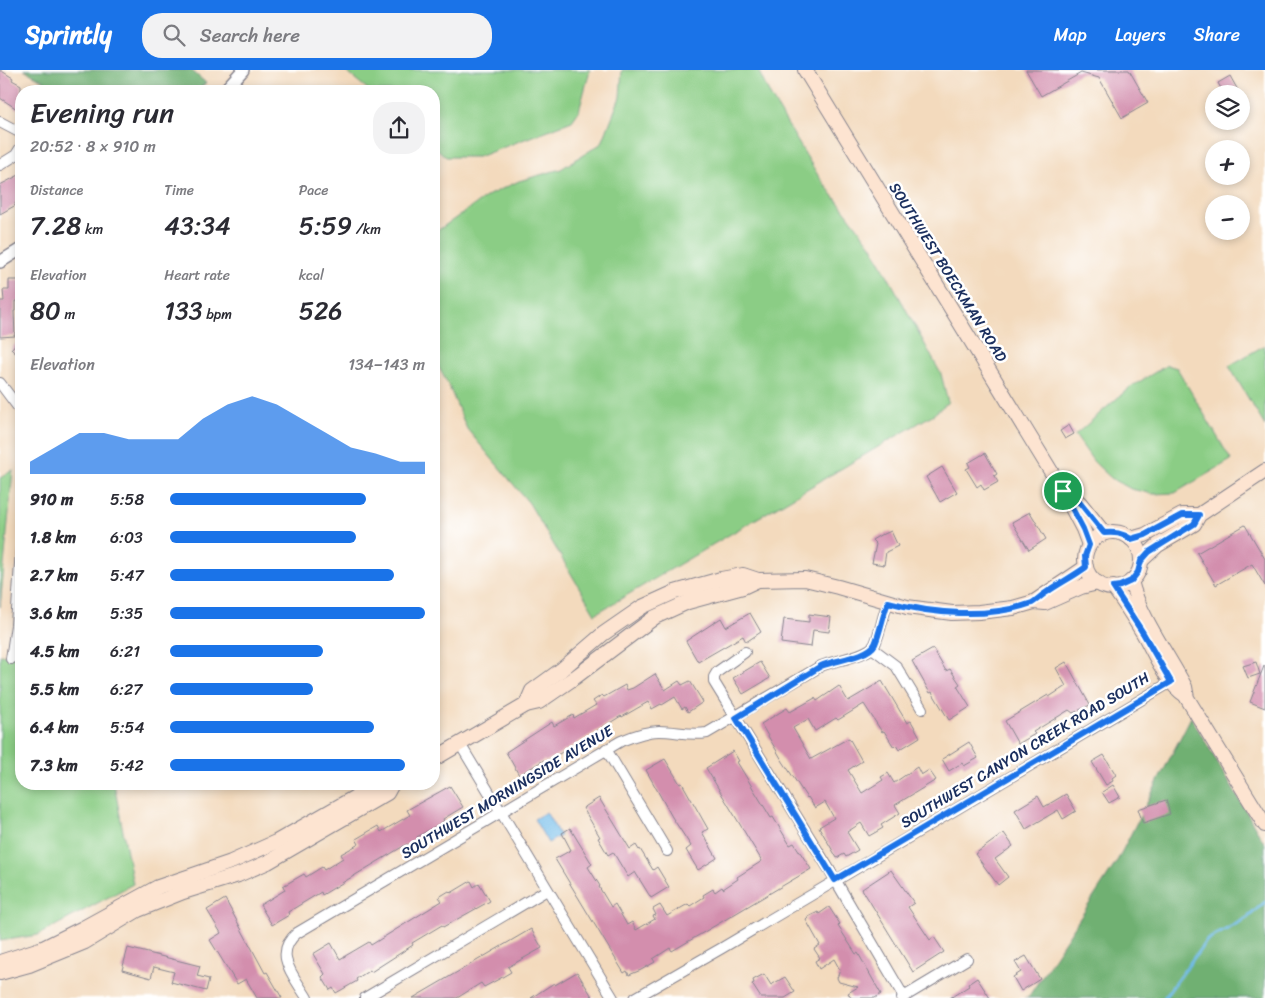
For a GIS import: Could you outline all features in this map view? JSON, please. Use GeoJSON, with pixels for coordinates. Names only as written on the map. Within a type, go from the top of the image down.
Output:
{"type":"FeatureCollection","features":[{"type":"Feature","properties":{"kind":"main road","name":"SOUTHWEST BOECKMAN ROAD"},"geometry":{"type":"LineString","coordinates":[[805,70],[1063,491],[1083,529],[1089,545]]}},
{"type":"Feature","properties":{"kind":"main road"},"geometry":{"type":"LineString","coordinates":[[1141,561],[1158,545],[1194,524],[1199,515],[1265,471]]}},
{"type":"Feature","properties":{"kind":"main road","name":"SOUTHWEST BOECKMAN ROAD"},"geometry":{"type":"LineString","coordinates":[[1063,491],[1080,503],[1104,533]]}},
{"type":"Feature","properties":{"kind":"main road"},"geometry":{"type":"LineString","coordinates":[[1131,539],[1145,535],[1182,515],[1199,515]]}},
{"type":"Feature","properties":{"kind":"main road"},"geometry":{"type":"LineString","coordinates":[[1114,532],[1123,534],[1131,539],[1137,545],[1140,553],[1141,561],[1138,572],[1131,581],[1120,586],[1109,587],[1098,583],[1086,567],[1085,556],[1089,545],[1095,538],[1104,533],[1114,532]]}},
{"type":"Feature","properties":{"kind":"main road"},"geometry":{"type":"LineString","coordinates":[[440,756],[526,705],[539,702],[655,617],[688,602],[743,587],[758,580],[805,579],[838,586],[888,602],[924,610],[952,613],[979,612],[1013,608],[1034,602],[1086,567]]}},
{"type":"Feature","properties":{"kind":"main road"},"geometry":{"type":"LineString","coordinates":[[1131,581],[1141,607],[1185,687],[1185,695]]}},
{"type":"Feature","properties":{"kind":"main road"},"geometry":{"type":"LineString","coordinates":[[1034,602],[1045,603],[1081,587],[1098,583]]}},
{"type":"Feature","properties":{"kind":"main road"},"geometry":{"type":"LineString","coordinates":[[1113,587],[1143,633],[1176,690],[1185,695],[1265,825]]}},
{"type":"Feature","properties":{"kind":"main road"},"geometry":{"type":"LineString","coordinates":[[0,962],[44,948],[158,887],[232,862],[276,842],[374,790]]}},
{"type":"Feature","properties":{"kind":"main road"},"geometry":{"type":"LineString","coordinates":[[0,973],[29,966],[85,942],[138,910],[183,892],[238,876],[268,862],[387,793],[386,790]]}},
{"type":"Feature","properties":{"kind":"street"},"geometry":{"type":"LineString","coordinates":[[229,85],[243,70]]}},
{"type":"Feature","properties":{"kind":"street"},"geometry":{"type":"LineString","coordinates":[[0,122],[15,130]]}},
{"type":"Feature","properties":{"kind":"street"},"geometry":{"type":"LineString","coordinates":[[0,165],[15,156]]}},
{"type":"Feature","properties":{"kind":"street"},"geometry":{"type":"LineString","coordinates":[[0,262],[15,253]]}},
{"type":"Feature","properties":{"kind":"street"},"geometry":{"type":"LineString","coordinates":[[0,383],[15,402]]}},
{"type":"Feature","properties":{"kind":"street"},"geometry":{"type":"LineString","coordinates":[[888,602],[876,642],[872,648],[896,666],[922,709]]}},
{"type":"Feature","properties":{"kind":"street","name":"SOUTHWEST MORNINGSIDE AVENUE"},"geometry":{"type":"LineString","coordinates":[[307,998],[287,964],[285,953],[290,939],[298,933],[621,741],[645,733],[659,731],[691,735],[707,733],[736,718],[821,666],[861,654],[872,648]]}},
{"type":"Feature","properties":{"kind":"street"},"geometry":{"type":"LineString","coordinates":[[11,659],[15,649]]}},
{"type":"Feature","properties":{"kind":"street"},"geometry":{"type":"LineString","coordinates":[[745,652],[723,666],[714,677],[714,682],[835,880],[903,997],[967,959]]}},
{"type":"Feature","properties":{"kind":"street","name":"SOUTHWEST CANYON CREEK ROAD SOUTH"},"geometry":{"type":"LineString","coordinates":[[635,998],[1171,682]]}},
{"type":"Feature","properties":{"kind":"street"},"geometry":{"type":"LineString","coordinates":[[460,744],[613,998]]}},
{"type":"Feature","properties":{"kind":"street"},"geometry":{"type":"LineString","coordinates":[[606,749],[667,851]]}},
{"type":"Feature","properties":{"kind":"street"},"geometry":{"type":"LineString","coordinates":[[366,998],[547,890]]}},
{"type":"Feature","properties":{"kind":"green space"},"geometry":{"type":"Polygon","coordinates":[[[24,70],[191,70],[206,83],[204,85],[52,85],[24,70]]]}},
{"type":"Feature","properties":{"kind":"green space"},"geometry":{"type":"Polygon","coordinates":[[[344,70],[590,70],[579,111],[572,121],[478,157],[446,157],[440,152],[440,85],[363,85],[344,70]]]}},
{"type":"Feature","properties":{"kind":"green space"},"geometry":{"type":"Polygon","coordinates":[[[622,70],[758,70],[771,97],[819,177],[871,245],[941,374],[948,402],[934,414],[595,614],[529,503],[467,429],[440,370],[440,229],[489,195],[519,181],[561,169],[602,143],[620,97],[622,70]]]}},
{"type":"Feature","properties":{"kind":"green space"},"geometry":{"type":"Polygon","coordinates":[[[1265,345],[1265,426],[1229,366],[1265,345]]]}},
{"type":"Feature","properties":{"kind":"green space"},"geometry":{"type":"Polygon","coordinates":[[[1167,365],[1177,368],[1231,460],[1175,493],[1153,494],[1131,489],[1111,478],[1094,462],[1075,435],[1129,388],[1167,365]]]}},
{"type":"Feature","properties":{"kind":"green space"},"geometry":{"type":"Polygon","coordinates":[[[13,470],[0,607],[0,478],[13,470]]]}},
{"type":"Feature","properties":{"kind":"green space"},"geometry":{"type":"Polygon","coordinates":[[[0,655],[15,657],[15,790],[115,790],[133,884],[38,935],[0,941],[0,655]]]}},
{"type":"Feature","properties":{"kind":"green space"},"geometry":{"type":"Polygon","coordinates":[[[1191,717],[1265,844],[1265,998],[1024,998],[1029,996],[1116,863],[1191,717]]]}},
{"type":"Feature","properties":{"kind":"water"},"geometry":{"type":"Polygon","coordinates":[[[546,812],[560,836],[548,843],[534,819],[546,812]]]}},
{"type":"Feature","properties":{"kind":"building"},"geometry":{"type":"Polygon","coordinates":[[[0,70],[21,85],[15,85],[15,108],[0,98],[0,70]]]}},
{"type":"Feature","properties":{"kind":"building"},"geometry":{"type":"Polygon","coordinates":[[[1026,70],[1129,70],[1148,103],[1122,118],[1099,78],[1081,73],[1041,96],[1026,70]]]}},
{"type":"Feature","properties":{"kind":"building"},"geometry":{"type":"Polygon","coordinates":[[[1230,76],[1235,85],[1219,85],[1218,83],[1230,76]]]}},
{"type":"Feature","properties":{"kind":"building"},"geometry":{"type":"Polygon","coordinates":[[[15,177],[15,206],[0,214],[0,185],[15,177]]]}},
{"type":"Feature","properties":{"kind":"building"},"geometry":{"type":"Polygon","coordinates":[[[9,280],[15,280],[15,336],[0,337],[0,301],[4,301],[3,290],[9,290],[9,280]]]}},
{"type":"Feature","properties":{"kind":"building"},"geometry":{"type":"Polygon","coordinates":[[[15,345],[15,353],[11,349],[15,345]]]}},
{"type":"Feature","properties":{"kind":"building"},"geometry":{"type":"Polygon","coordinates":[[[1069,425],[1074,434],[1065,439],[1060,431],[1069,425]]]}},
{"type":"Feature","properties":{"kind":"building"},"geometry":{"type":"Polygon","coordinates":[[[985,453],[997,474],[994,476],[998,482],[984,490],[981,484],[977,487],[966,469],[970,467],[968,463],[985,453]]]}},
{"type":"Feature","properties":{"kind":"building"},"geometry":{"type":"Polygon","coordinates":[[[942,467],[957,492],[940,502],[926,477],[942,467]]]}},
{"type":"Feature","properties":{"kind":"building"},"geometry":{"type":"Polygon","coordinates":[[[1030,512],[1046,539],[1029,550],[1012,522],[1030,512]]]}},
{"type":"Feature","properties":{"kind":"building"},"geometry":{"type":"Polygon","coordinates":[[[1245,525],[1265,559],[1265,586],[1252,564],[1216,585],[1197,553],[1245,525]]]}},
{"type":"Feature","properties":{"kind":"building"},"geometry":{"type":"Polygon","coordinates":[[[891,531],[898,546],[886,552],[884,565],[872,563],[876,544],[872,540],[891,531]]]}},
{"type":"Feature","properties":{"kind":"building"},"geometry":{"type":"Polygon","coordinates":[[[750,613],[761,632],[746,642],[743,636],[698,662],[686,641],[721,618],[726,627],[750,613]]]}},
{"type":"Feature","properties":{"kind":"building"},"geometry":{"type":"Polygon","coordinates":[[[809,614],[831,617],[829,632],[813,630],[811,647],[781,643],[784,619],[809,622],[809,614]]]}},
{"type":"Feature","properties":{"kind":"building"},"geometry":{"type":"Polygon","coordinates":[[[933,649],[946,671],[950,669],[960,684],[957,686],[970,707],[949,720],[932,692],[930,693],[912,661],[933,649]]]}},
{"type":"Feature","properties":{"kind":"building"},"geometry":{"type":"Polygon","coordinates":[[[760,662],[770,678],[743,694],[733,678],[760,662]]]}},
{"type":"Feature","properties":{"kind":"building"},"geometry":{"type":"Polygon","coordinates":[[[1066,662],[1090,705],[1073,713],[1069,710],[1033,732],[1035,734],[1018,744],[1005,721],[1066,686],[1056,668],[1066,662]]]}},
{"type":"Feature","properties":{"kind":"building"},"geometry":{"type":"Polygon","coordinates":[[[1256,662],[1260,674],[1248,678],[1243,666],[1256,662]]]}},
{"type":"Feature","properties":{"kind":"building"},"geometry":{"type":"Polygon","coordinates":[[[1265,666],[1265,708],[1250,702],[1265,666]]]}},
{"type":"Feature","properties":{"kind":"building"},"geometry":{"type":"Polygon","coordinates":[[[655,674],[665,690],[679,681],[682,685],[690,681],[703,702],[688,712],[685,707],[682,709],[675,697],[652,709],[648,702],[519,775],[506,752],[552,722],[554,726],[573,715],[574,718],[596,705],[593,701],[602,695],[604,697],[625,685],[627,690],[633,688],[655,674]]]}},
{"type":"Feature","properties":{"kind":"building"},"geometry":{"type":"Polygon","coordinates":[[[882,681],[907,723],[911,721],[920,737],[899,750],[896,745],[894,747],[884,731],[882,732],[864,704],[815,731],[808,719],[793,728],[811,759],[849,738],[862,761],[848,770],[862,793],[883,780],[881,777],[888,773],[894,783],[917,767],[921,775],[929,770],[936,780],[895,805],[900,813],[881,825],[883,828],[869,836],[861,823],[847,832],[858,850],[846,857],[844,854],[837,858],[819,827],[834,818],[825,802],[815,808],[782,760],[761,724],[787,708],[790,712],[815,698],[817,701],[839,686],[848,701],[882,681]]]}},
{"type":"Feature","properties":{"kind":"building"},"geometry":{"type":"Polygon","coordinates":[[[969,742],[978,758],[964,766],[962,763],[949,771],[942,759],[969,742]]]}},
{"type":"Feature","properties":{"kind":"building"},"geometry":{"type":"Polygon","coordinates":[[[733,751],[739,761],[737,762],[771,818],[773,817],[790,845],[794,843],[811,869],[672,951],[670,948],[653,959],[655,962],[641,970],[629,975],[627,971],[624,973],[555,859],[571,850],[562,833],[570,828],[592,864],[588,867],[599,887],[611,907],[615,904],[627,925],[632,922],[636,930],[655,919],[653,916],[656,915],[653,909],[660,905],[667,916],[688,904],[690,906],[713,889],[715,892],[722,887],[723,889],[738,879],[737,877],[762,861],[706,768],[733,751]]]}},
{"type":"Feature","properties":{"kind":"building"},"geometry":{"type":"Polygon","coordinates":[[[1104,755],[1116,775],[1112,778],[1113,781],[1106,785],[1092,762],[1104,755]]]}},
{"type":"Feature","properties":{"kind":"building"},"geometry":{"type":"Polygon","coordinates":[[[665,759],[680,784],[682,783],[708,829],[702,832],[717,858],[698,870],[686,850],[691,846],[672,817],[646,770],[665,759]]]}},
{"type":"Feature","properties":{"kind":"building"},"geometry":{"type":"Polygon","coordinates":[[[1113,785],[1120,797],[1109,803],[1102,792],[1113,785]]]}},
{"type":"Feature","properties":{"kind":"building"},"geometry":{"type":"Polygon","coordinates":[[[450,786],[463,807],[417,837],[418,839],[322,895],[321,892],[288,912],[289,915],[272,925],[260,905],[285,890],[283,886],[304,874],[306,877],[322,867],[324,870],[343,858],[341,854],[359,844],[356,839],[378,826],[381,832],[410,815],[407,810],[450,786]]]}},
{"type":"Feature","properties":{"kind":"building"},"geometry":{"type":"Polygon","coordinates":[[[1066,794],[1076,811],[1063,819],[1058,810],[1026,829],[1015,810],[1038,796],[1044,807],[1066,794]]]}},
{"type":"Feature","properties":{"kind":"building"},"geometry":{"type":"Polygon","coordinates":[[[599,798],[630,849],[636,845],[653,870],[657,867],[669,887],[651,898],[635,872],[628,877],[613,852],[608,855],[583,808],[599,798]]]}},
{"type":"Feature","properties":{"kind":"building"},"geometry":{"type":"Polygon","coordinates":[[[1166,800],[1170,814],[1143,823],[1138,809],[1166,800]]]}},
{"type":"Feature","properties":{"kind":"building"},"geometry":{"type":"Polygon","coordinates":[[[1004,833],[1013,846],[995,859],[1008,877],[998,885],[975,854],[1004,833]]]}},
{"type":"Feature","properties":{"kind":"building"},"geometry":{"type":"Polygon","coordinates":[[[891,870],[914,903],[908,907],[930,940],[934,937],[944,952],[913,972],[862,889],[891,870]]]}},
{"type":"Feature","properties":{"kind":"building"},"geometry":{"type":"Polygon","coordinates":[[[471,881],[474,887],[479,883],[490,901],[443,927],[442,925],[336,993],[333,988],[330,990],[322,977],[325,974],[313,954],[331,943],[340,959],[369,942],[371,945],[442,901],[439,897],[449,891],[451,893],[471,881]]]}},
{"type":"Feature","properties":{"kind":"building"},"geometry":{"type":"Polygon","coordinates":[[[225,899],[265,973],[267,972],[282,998],[257,998],[246,979],[237,984],[210,940],[221,933],[207,910],[225,899]]]}},
{"type":"Feature","properties":{"kind":"building"},"geometry":{"type":"Polygon","coordinates":[[[829,907],[840,924],[838,926],[856,954],[858,953],[881,994],[875,998],[851,998],[848,993],[858,987],[839,982],[837,978],[840,970],[834,959],[819,969],[815,961],[820,958],[814,949],[820,945],[806,920],[808,917],[818,912],[819,914],[829,907]]]}},
{"type":"Feature","properties":{"kind":"building"},"geometry":{"type":"Polygon","coordinates":[[[531,929],[542,948],[508,967],[511,972],[484,987],[481,983],[457,998],[413,998],[531,929]]]}},
{"type":"Feature","properties":{"kind":"building"},"geometry":{"type":"Polygon","coordinates":[[[128,948],[200,966],[197,976],[209,979],[206,991],[171,982],[174,972],[154,967],[151,978],[122,970],[128,948]]]}},
{"type":"Feature","properties":{"kind":"building"},"geometry":{"type":"Polygon","coordinates":[[[1026,956],[1040,979],[1021,991],[1013,977],[1021,972],[1015,962],[1026,956]]]}},
{"type":"Feature","properties":{"kind":"building"},"geometry":{"type":"Polygon","coordinates":[[[577,972],[593,998],[531,998],[554,983],[555,985],[577,972]]]}},
{"type":"Feature","properties":{"kind":"building"},"geometry":{"type":"Polygon","coordinates":[[[764,974],[771,985],[785,977],[795,992],[785,998],[761,998],[752,984],[754,983],[753,980],[764,974]]]}},
{"type":"Feature","properties":{"kind":"building"},"geometry":{"type":"Polygon","coordinates":[[[977,978],[990,998],[950,998],[969,986],[968,984],[977,978]]]}},
{"type":"Feature","properties":{"kind":"waterway"},"geometry":{"type":"LineString","coordinates":[[1164,998],[1207,940],[1247,918],[1265,902]]}},
{"type":"Feature","properties":{"kind":"route"},"geometry":{"type":"LineString","coordinates":[[1063,491],[1080,503],[1104,533],[1114,532],[1123,534],[1131,539],[1145,535],[1182,515],[1199,515],[1194,524],[1149,552],[1141,561],[1138,572],[1131,581],[1113,587],[1143,633],[1171,682],[835,880],[736,718],[821,666],[867,652],[876,642],[888,602],[924,610],[952,613],[1013,608],[1034,602],[1053,588],[1070,579],[1086,567],[1085,556],[1089,545],[1083,529],[1063,491]]}}]}
